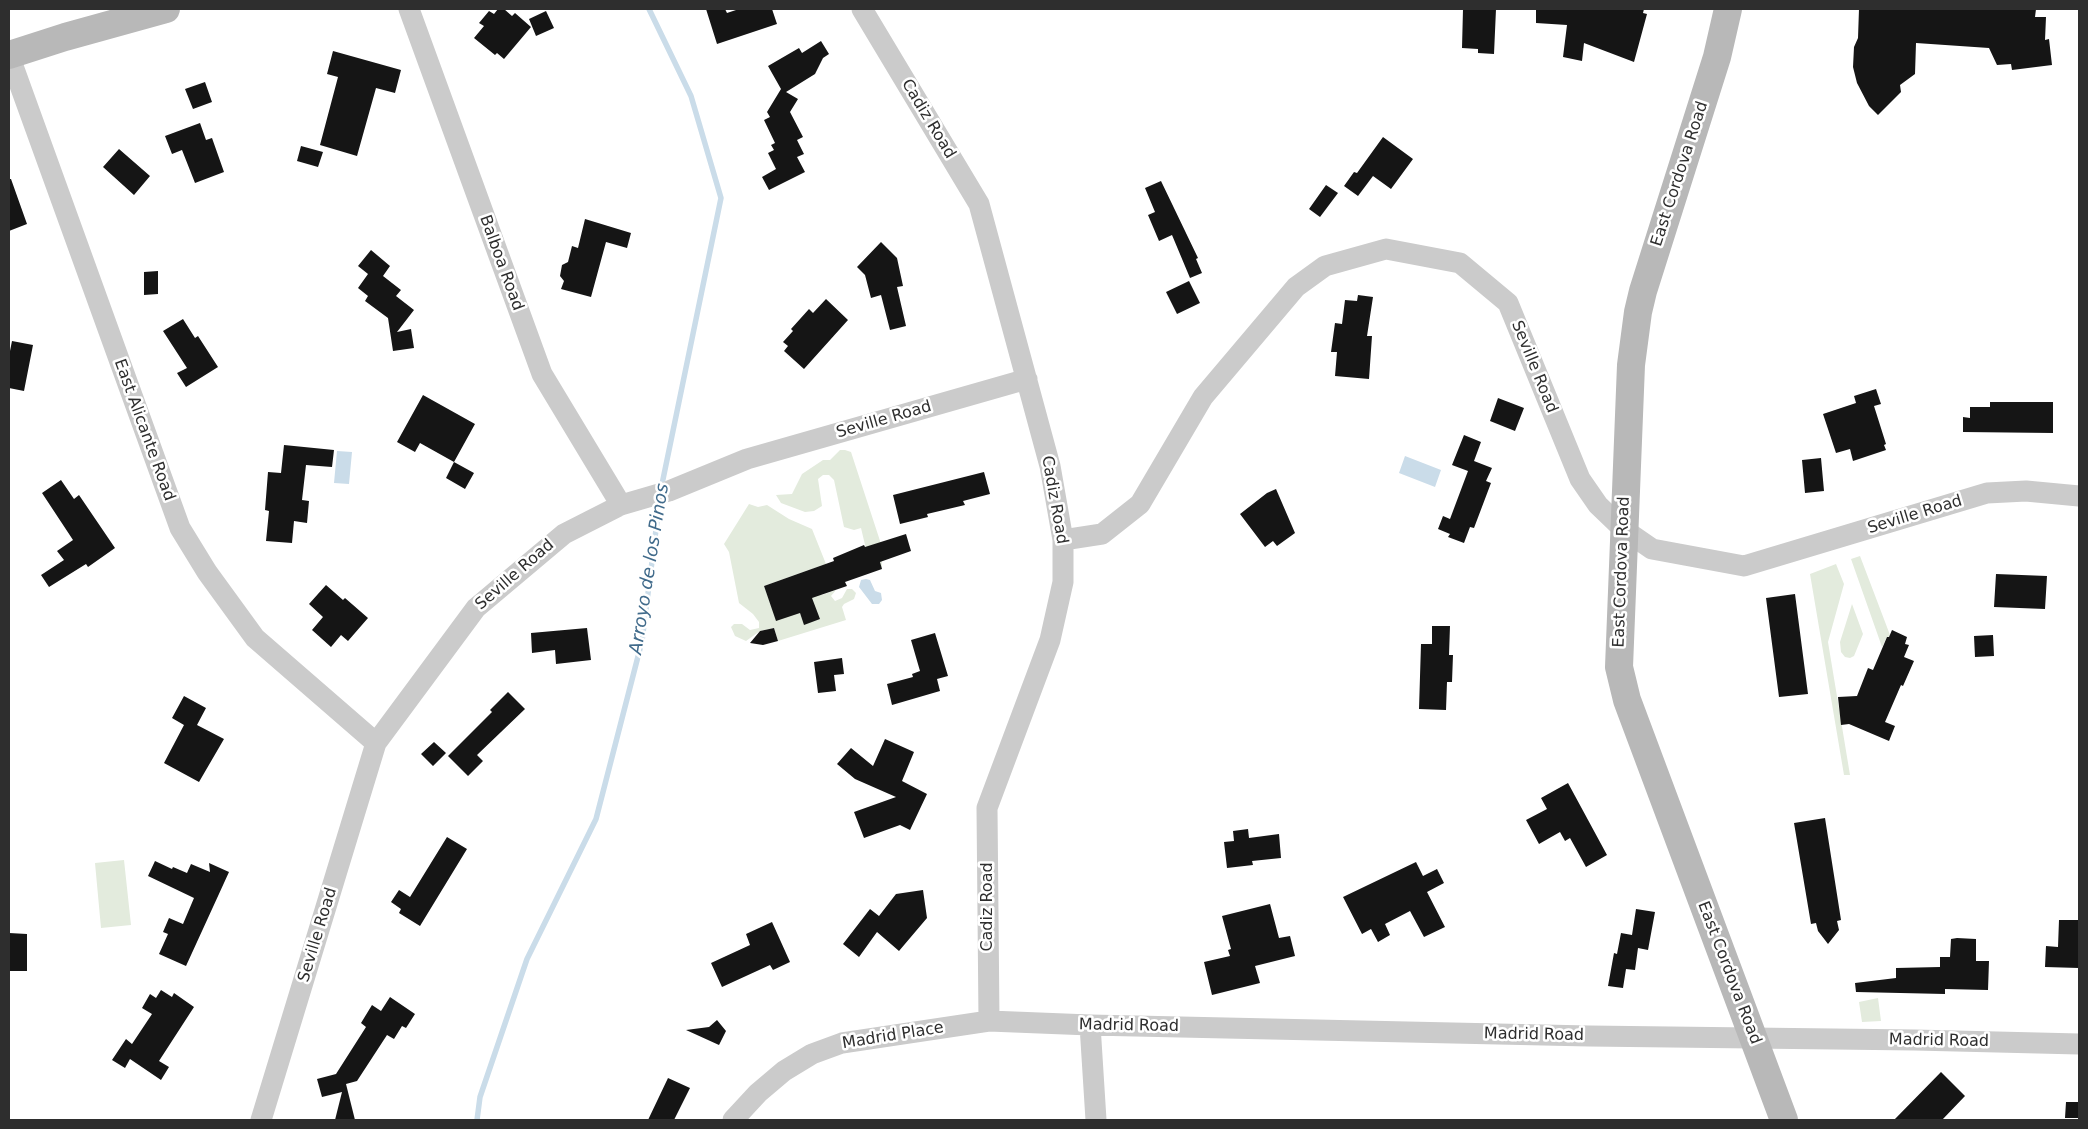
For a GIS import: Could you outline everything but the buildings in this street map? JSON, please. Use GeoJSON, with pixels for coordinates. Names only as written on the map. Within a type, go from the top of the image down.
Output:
{"type":"FeatureCollection","features":[{"type":"Feature","properties":{"kind":"street"},"geometry":{"type":"LineString","coordinates":[[9,55],[65,37],[166,9]]}},
{"type":"Feature","properties":{"kind":"street","name":"Balboa Road"},"geometry":{"type":"LineString","coordinates":[[409,9],[542,374],[621,505]]}},
{"type":"Feature","properties":{"kind":"street","name":"Cadiz Road"},"geometry":{"type":"LineString","coordinates":[[862,9],[979,204],[1050,466],[1063,540],[1063,582],[1050,640],[987,808],[989,1020]]}},
{"type":"Feature","properties":{"kind":"street","name":"East Cordova Road"},"geometry":{"type":"LineString","coordinates":[[1728,9],[1717,57],[1638,312],[1631,365],[1623,529],[1619,668],[1627,700],[1784,1120]]}},
{"type":"Feature","properties":{"kind":"street","name":"East Alicante Road"},"geometry":{"type":"LineString","coordinates":[[9,55],[180,528],[207,572],[255,638],[376,743]]}},
{"type":"Feature","properties":{"kind":"street","name":"Seville Road"},"geometry":{"type":"LineString","coordinates":[[1063,540],[1102,534],[1140,504],[1203,398],[1296,287],[1325,266],[1386,249],[1460,263],[1508,303],[1580,479],[1598,505],[1623,529],[1652,549],[1744,566],[1987,493],[2026,491],[2079,496]]}},
{"type":"Feature","properties":{"kind":"street","name":"Seville Road"},"geometry":{"type":"LineString","coordinates":[[261,1120],[376,743],[476,608],[564,534],[621,505],[660,494],[747,459],[1027,379]]}},
{"type":"Feature","properties":{"kind":"street","name":"Madrid Road"},"geometry":{"type":"LineString","coordinates":[[989,1020],[1090,1025],[2079,1044]]}},
{"type":"Feature","properties":{"kind":"street","name":"Madrid Place"},"geometry":{"type":"LineString","coordinates":[[733,1120],[758,1092],[784,1071],[812,1054],[842,1043],[989,1020]]}},
{"type":"Feature","properties":{"kind":"street"},"geometry":{"type":"LineString","coordinates":[[1090,1025],[1096,1120]]}},
{"type":"Feature","properties":{"kind":"shaded area"},"geometry":{"type":"Polygon","coordinates":[[[840,450],[851,452],[882,547],[882,569],[874,546],[866,549],[861,528],[854,530],[844,527],[834,480],[829,475],[823,475],[818,479],[822,506],[814,511],[805,512],[781,503],[776,495],[792,494],[802,474],[823,460],[830,460],[840,450]]]}},
{"type":"Feature","properties":{"kind":"shaded area"},"geometry":{"type":"Polygon","coordinates":[[[749,504],[758,507],[767,505],[789,519],[812,529],[826,564],[764,586],[772,608],[800,613],[804,624],[810,595],[822,595],[836,590],[831,596],[835,601],[842,598],[847,589],[852,589],[856,593],[854,599],[842,607],[846,620],[778,641],[774,628],[760,631],[746,641],[735,636],[731,627],[734,624],[742,624],[750,630],[759,628],[759,622],[753,614],[739,603],[729,552],[724,544],[749,504]]]}},
{"type":"Feature","properties":{"kind":"shaded area"},"geometry":{"type":"Polygon","coordinates":[[[1860,556],[1890,635],[1882,647],[1851,559],[1860,556]]]}},
{"type":"Feature","properties":{"kind":"shaded area"},"geometry":{"type":"Polygon","coordinates":[[[1836,564],[1844,584],[1828,642],[1850,775],[1844,775],[1810,574],[1836,564]]]}},
{"type":"Feature","properties":{"kind":"shaded area"},"geometry":{"type":"Polygon","coordinates":[[[1852,604],[1863,634],[1854,656],[1850,658],[1845,657],[1841,652],[1840,642],[1852,604]]]}},
{"type":"Feature","properties":{"kind":"shaded area"},"geometry":{"type":"Polygon","coordinates":[[[124,860],[131,925],[101,928],[95,863],[124,860]]]}},
{"type":"Feature","properties":{"kind":"shaded area"},"geometry":{"type":"Polygon","coordinates":[[[1878,998],[1881,1021],[1862,1022],[1859,1002],[1878,998]]]}},
{"type":"Feature","properties":{"kind":"water"},"geometry":{"type":"Polygon","coordinates":[[[337,451],[352,452],[349,484],[334,483],[337,451]]]}},
{"type":"Feature","properties":{"kind":"water"},"geometry":{"type":"Polygon","coordinates":[[[1405,456],[1441,470],[1435,487],[1399,473],[1405,456]]]}},
{"type":"Feature","properties":{"kind":"water"},"geometry":{"type":"Polygon","coordinates":[[[861,580],[870,580],[875,591],[881,593],[882,600],[879,604],[872,604],[859,587],[861,580]]]}},
{"type":"Feature","properties":{"kind":"waterway","name":"Arroyo de los Pinos"},"geometry":{"type":"LineString","coordinates":[[649,9],[691,96],[721,198],[661,489]]}},
{"type":"Feature","properties":{"kind":"waterway","name":"Arroyo de los Pinos"},"geometry":{"type":"LineString","coordinates":[[477,1120],[480,1097],[527,959],[596,819],[642,641],[660,498]]}}]}
